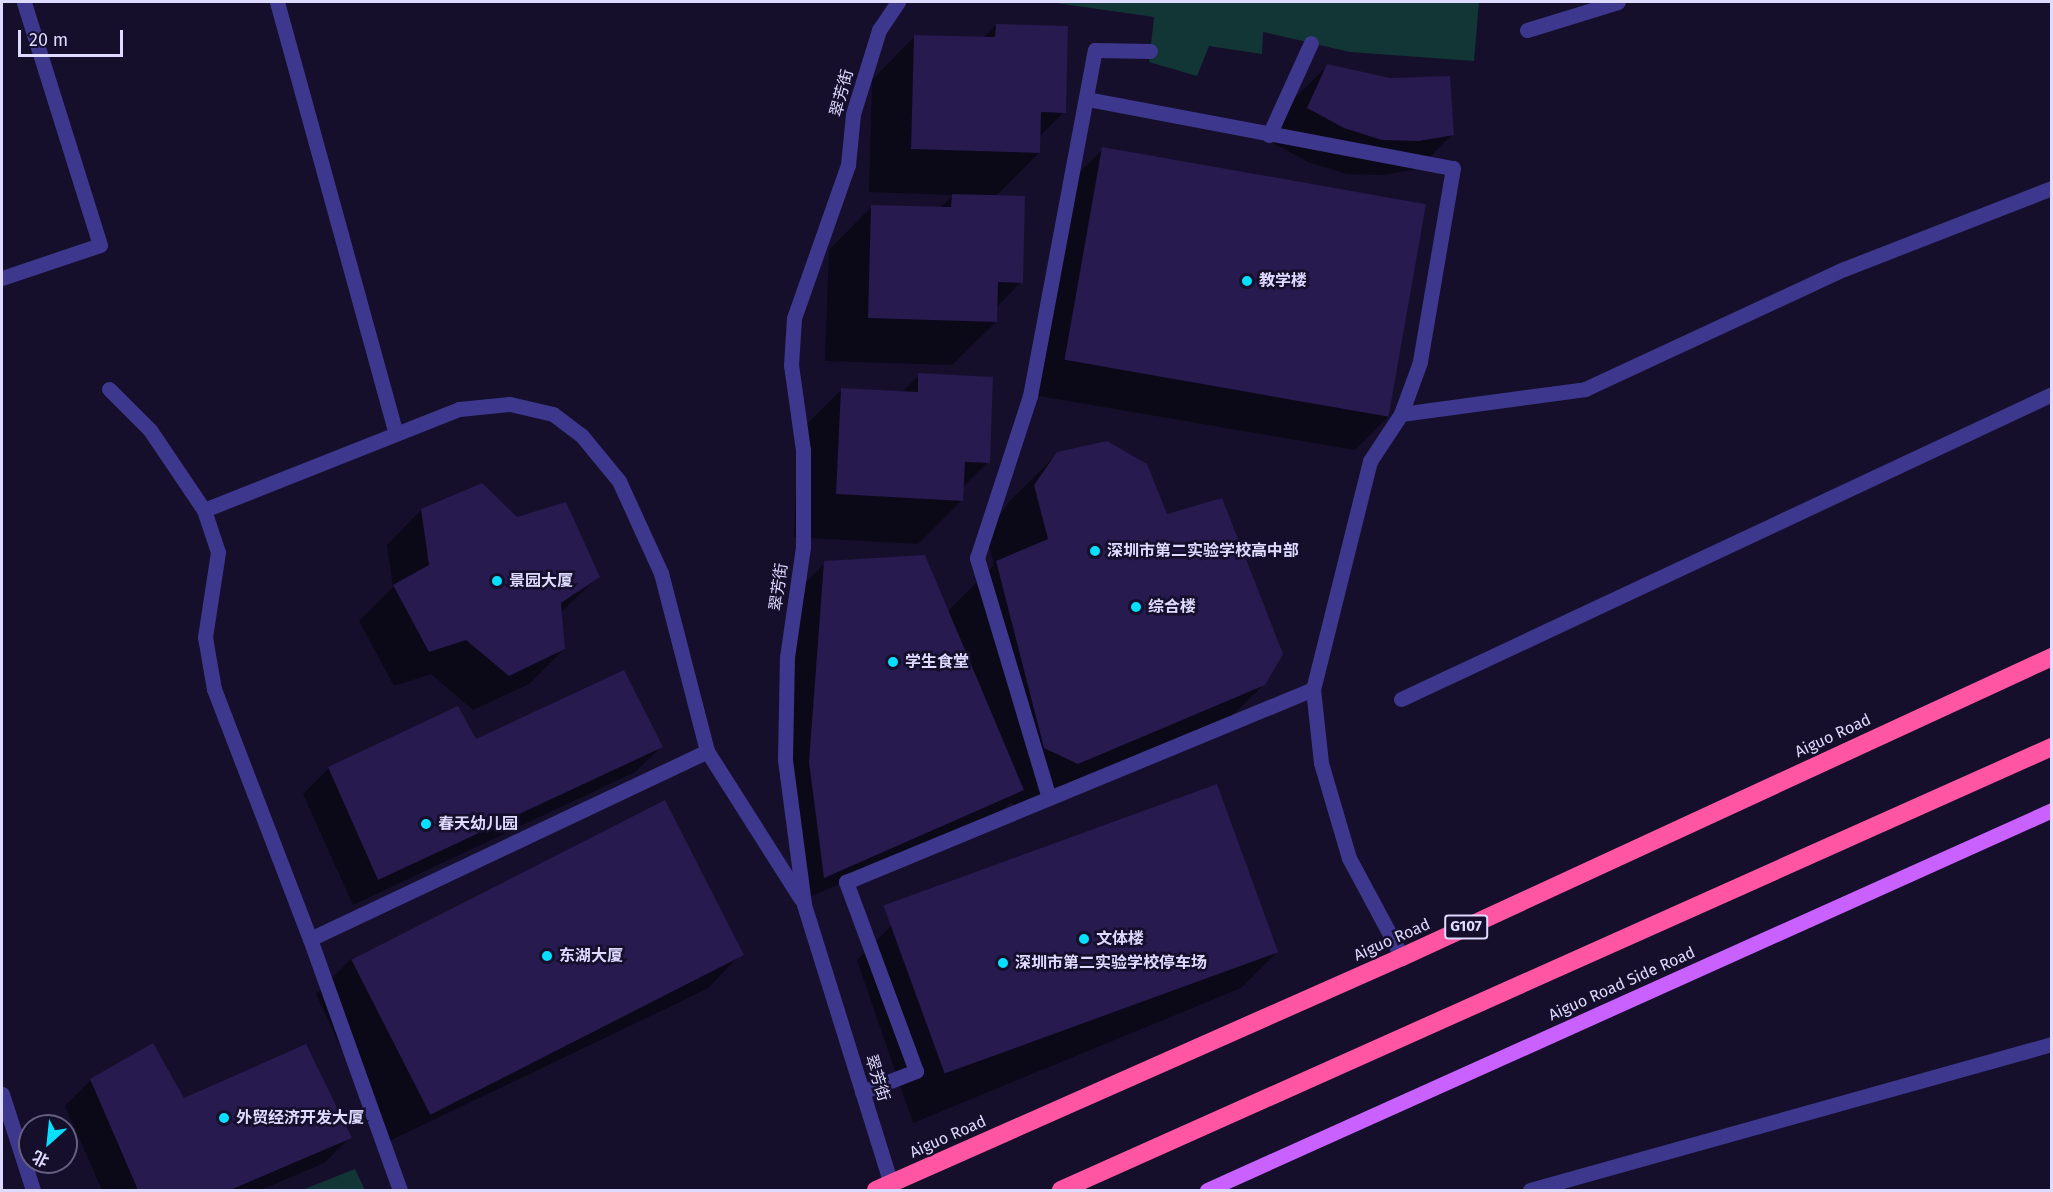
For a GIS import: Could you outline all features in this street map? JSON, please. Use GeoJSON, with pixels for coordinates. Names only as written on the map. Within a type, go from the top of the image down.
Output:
{"type":"FeatureCollection","features":[{"type":"Feature","properties":{"kind":"highway","name":"Aiguo Road"},"geometry":{"type":"LineString","coordinates":[[883,1187],[1402,957],[2052,657]]}},
{"type":"Feature","properties":{"kind":"highway"},"geometry":{"type":"LineString","coordinates":[[1061,1191],[2052,747]]}},
{"type":"Feature","properties":{"kind":"main road","name":"Aiguo Road Side Road"},"geometry":{"type":"LineString","coordinates":[[1207,1191],[1226,1187],[2052,810]]}},
{"type":"Feature","properties":{"kind":"street"},"geometry":{"type":"LineString","coordinates":[[2,278],[100,245],[24,2]]}},
{"type":"Feature","properties":{"kind":"street"},"geometry":{"type":"LineString","coordinates":[[277,2],[396,434]]}},
{"type":"Feature","properties":{"kind":"street","name":"翠芳街"},"geometry":{"type":"LineString","coordinates":[[883,1187],[862,1092],[804,904],[785,759],[787,657],[803,547],[803,450],[791,365],[794,318],[848,165],[853,114],[879,30],[898,2]]}},
{"type":"Feature","properties":{"kind":"street"},"geometry":{"type":"LineString","coordinates":[[1527,30],[1618,2]]}},
{"type":"Feature","properties":{"kind":"street"},"geometry":{"type":"LineString","coordinates":[[1269,135],[1311,43]]}},
{"type":"Feature","properties":{"kind":"street"},"geometry":{"type":"LineString","coordinates":[[1049,798],[977,558],[1030,396],[1088,99],[1095,50],[1150,51]]}},
{"type":"Feature","properties":{"kind":"street"},"geometry":{"type":"LineString","coordinates":[[1088,99],[1453,168],[1420,362],[1401,414],[1370,461],[1313,689],[1321,763],[1349,858],[1402,957]]}},
{"type":"Feature","properties":{"kind":"street"},"geometry":{"type":"LineString","coordinates":[[1401,414],[1585,389],[1844,269],[2052,188]]}},
{"type":"Feature","properties":{"kind":"street"},"geometry":{"type":"LineString","coordinates":[[109,389],[150,430],[204,510],[218,552],[205,637],[214,689],[310,939],[400,1191]]}},
{"type":"Feature","properties":{"kind":"street"},"geometry":{"type":"LineString","coordinates":[[1401,699],[2052,394]]}},
{"type":"Feature","properties":{"kind":"street"},"geometry":{"type":"LineString","coordinates":[[204,510],[459,409],[510,404],[553,414],[582,436],[619,481],[661,573],[707,751],[804,904]]}},
{"type":"Feature","properties":{"kind":"street"},"geometry":{"type":"LineString","coordinates":[[862,1092],[916,1071],[846,882],[1313,689]]}},
{"type":"Feature","properties":{"kind":"street"},"geometry":{"type":"LineString","coordinates":[[310,939],[707,751]]}},
{"type":"Feature","properties":{"kind":"street"},"geometry":{"type":"LineString","coordinates":[[1530,1191],[2052,1044]]}},
{"type":"Feature","properties":{"kind":"street"},"geometry":{"type":"LineString","coordinates":[[2,1095],[33,1191]]}},
{"type":"Feature","properties":{"kind":"green space"},"geometry":{"type":"Polygon","coordinates":[[[1049,2],[1479,2],[1474,61],[1350,52],[1263,32],[1262,54],[1209,46],[1197,76],[1149,62],[1154,17],[1049,2]]]}},
{"type":"Feature","properties":{"kind":"green space"},"geometry":{"type":"Polygon","coordinates":[[[355,1169],[365,1190],[302,1190],[355,1169]]]}},
{"type":"Feature","properties":{"kind":"building"},"geometry":{"type":"Polygon","coordinates":[[[996,24],[1068,26],[1066,113],[1041,112],[1040,153],[911,149],[914,35],[995,37],[996,24]]]}},
{"type":"Feature","properties":{"kind":"building"},"geometry":{"type":"Polygon","coordinates":[[[1327,64],[1390,78],[1450,76],[1454,135],[1419,141],[1382,140],[1344,128],[1307,108],[1327,64]]]}},
{"type":"Feature","properties":{"kind":"building","name":"教学楼"},"geometry":{"type":"Polygon","coordinates":[[[1102,147],[1426,204],[1388,417],[1064,360],[1102,147]]]}},
{"type":"Feature","properties":{"kind":"building"},"geometry":{"type":"Polygon","coordinates":[[[952,194],[1025,196],[1023,283],[998,282],[997,322],[868,318],[871,205],[951,207],[952,194]]]}},
{"type":"Feature","properties":{"kind":"building"},"geometry":{"type":"Polygon","coordinates":[[[918,373],[993,377],[990,463],[965,462],[963,501],[836,494],[841,388],[918,392],[918,373]]]}},
{"type":"Feature","properties":{"kind":"building","name":"综合楼"},"geometry":{"type":"Polygon","coordinates":[[[1107,441],[1147,464],[1167,514],[1222,498],[1283,654],[1265,685],[1078,764],[1044,748],[996,561],[1048,539],[1034,485],[1057,452],[1107,441]]]}},
{"type":"Feature","properties":{"kind":"building","name":"景园大厦"},"geometry":{"type":"Polygon","coordinates":[[[482,483],[517,517],[566,502],[600,577],[561,603],[565,649],[509,676],[466,640],[429,652],[393,585],[429,565],[421,509],[482,483]]]}},
{"type":"Feature","properties":{"kind":"building","name":"学生食堂"},"geometry":{"type":"Polygon","coordinates":[[[925,555],[1024,790],[824,878],[809,762],[824,561],[925,555]]]}},
{"type":"Feature","properties":{"kind":"building","name":"春天幼儿园"},"geometry":{"type":"Polygon","coordinates":[[[624,670],[663,747],[378,880],[328,767],[458,706],[476,739],[624,670]]]}},
{"type":"Feature","properties":{"kind":"building","name":"文体楼"},"geometry":{"type":"Polygon","coordinates":[[[1217,784],[1278,952],[945,1074],[883,905],[1217,784]]]}},
{"type":"Feature","properties":{"kind":"building","name":"东湖大厦"},"geometry":{"type":"Polygon","coordinates":[[[665,800],[744,955],[430,1115],[351,960],[665,800]]]}},
{"type":"Feature","properties":{"kind":"building","name":"外贸经济开发大厦"},"geometry":{"type":"Polygon","coordinates":[[[153,1043],[184,1098],[306,1044],[352,1138],[230,1190],[138,1190],[90,1079],[153,1043]]]}},
{"type":"Feature","properties":{"kind":"place","name":"教学楼"},"geometry":{"type":"Point","coordinates":[1247,281]}},
{"type":"Feature","properties":{"kind":"place","name":"深圳市第二实验学校高中部"},"geometry":{"type":"Point","coordinates":[1095,551]}},
{"type":"Feature","properties":{"kind":"place","name":"景园大厦"},"geometry":{"type":"Point","coordinates":[497,581]}},
{"type":"Feature","properties":{"kind":"place","name":"综合楼"},"geometry":{"type":"Point","coordinates":[1136,607]}},
{"type":"Feature","properties":{"kind":"place","name":"学生食堂"},"geometry":{"type":"Point","coordinates":[893,662]}},
{"type":"Feature","properties":{"kind":"place","name":"春天幼儿园"},"geometry":{"type":"Point","coordinates":[426,824]}},
{"type":"Feature","properties":{"kind":"place","name":"文体楼"},"geometry":{"type":"Point","coordinates":[1084,939]}},
{"type":"Feature","properties":{"kind":"place","name":"东湖大厦"},"geometry":{"type":"Point","coordinates":[547,956]}},
{"type":"Feature","properties":{"kind":"place","name":"深圳市第二实验学校停车场"},"geometry":{"type":"Point","coordinates":[1003,963]}},
{"type":"Feature","properties":{"kind":"place","name":"外贸经济开发大厦"},"geometry":{"type":"Point","coordinates":[224,1118]}}]}
